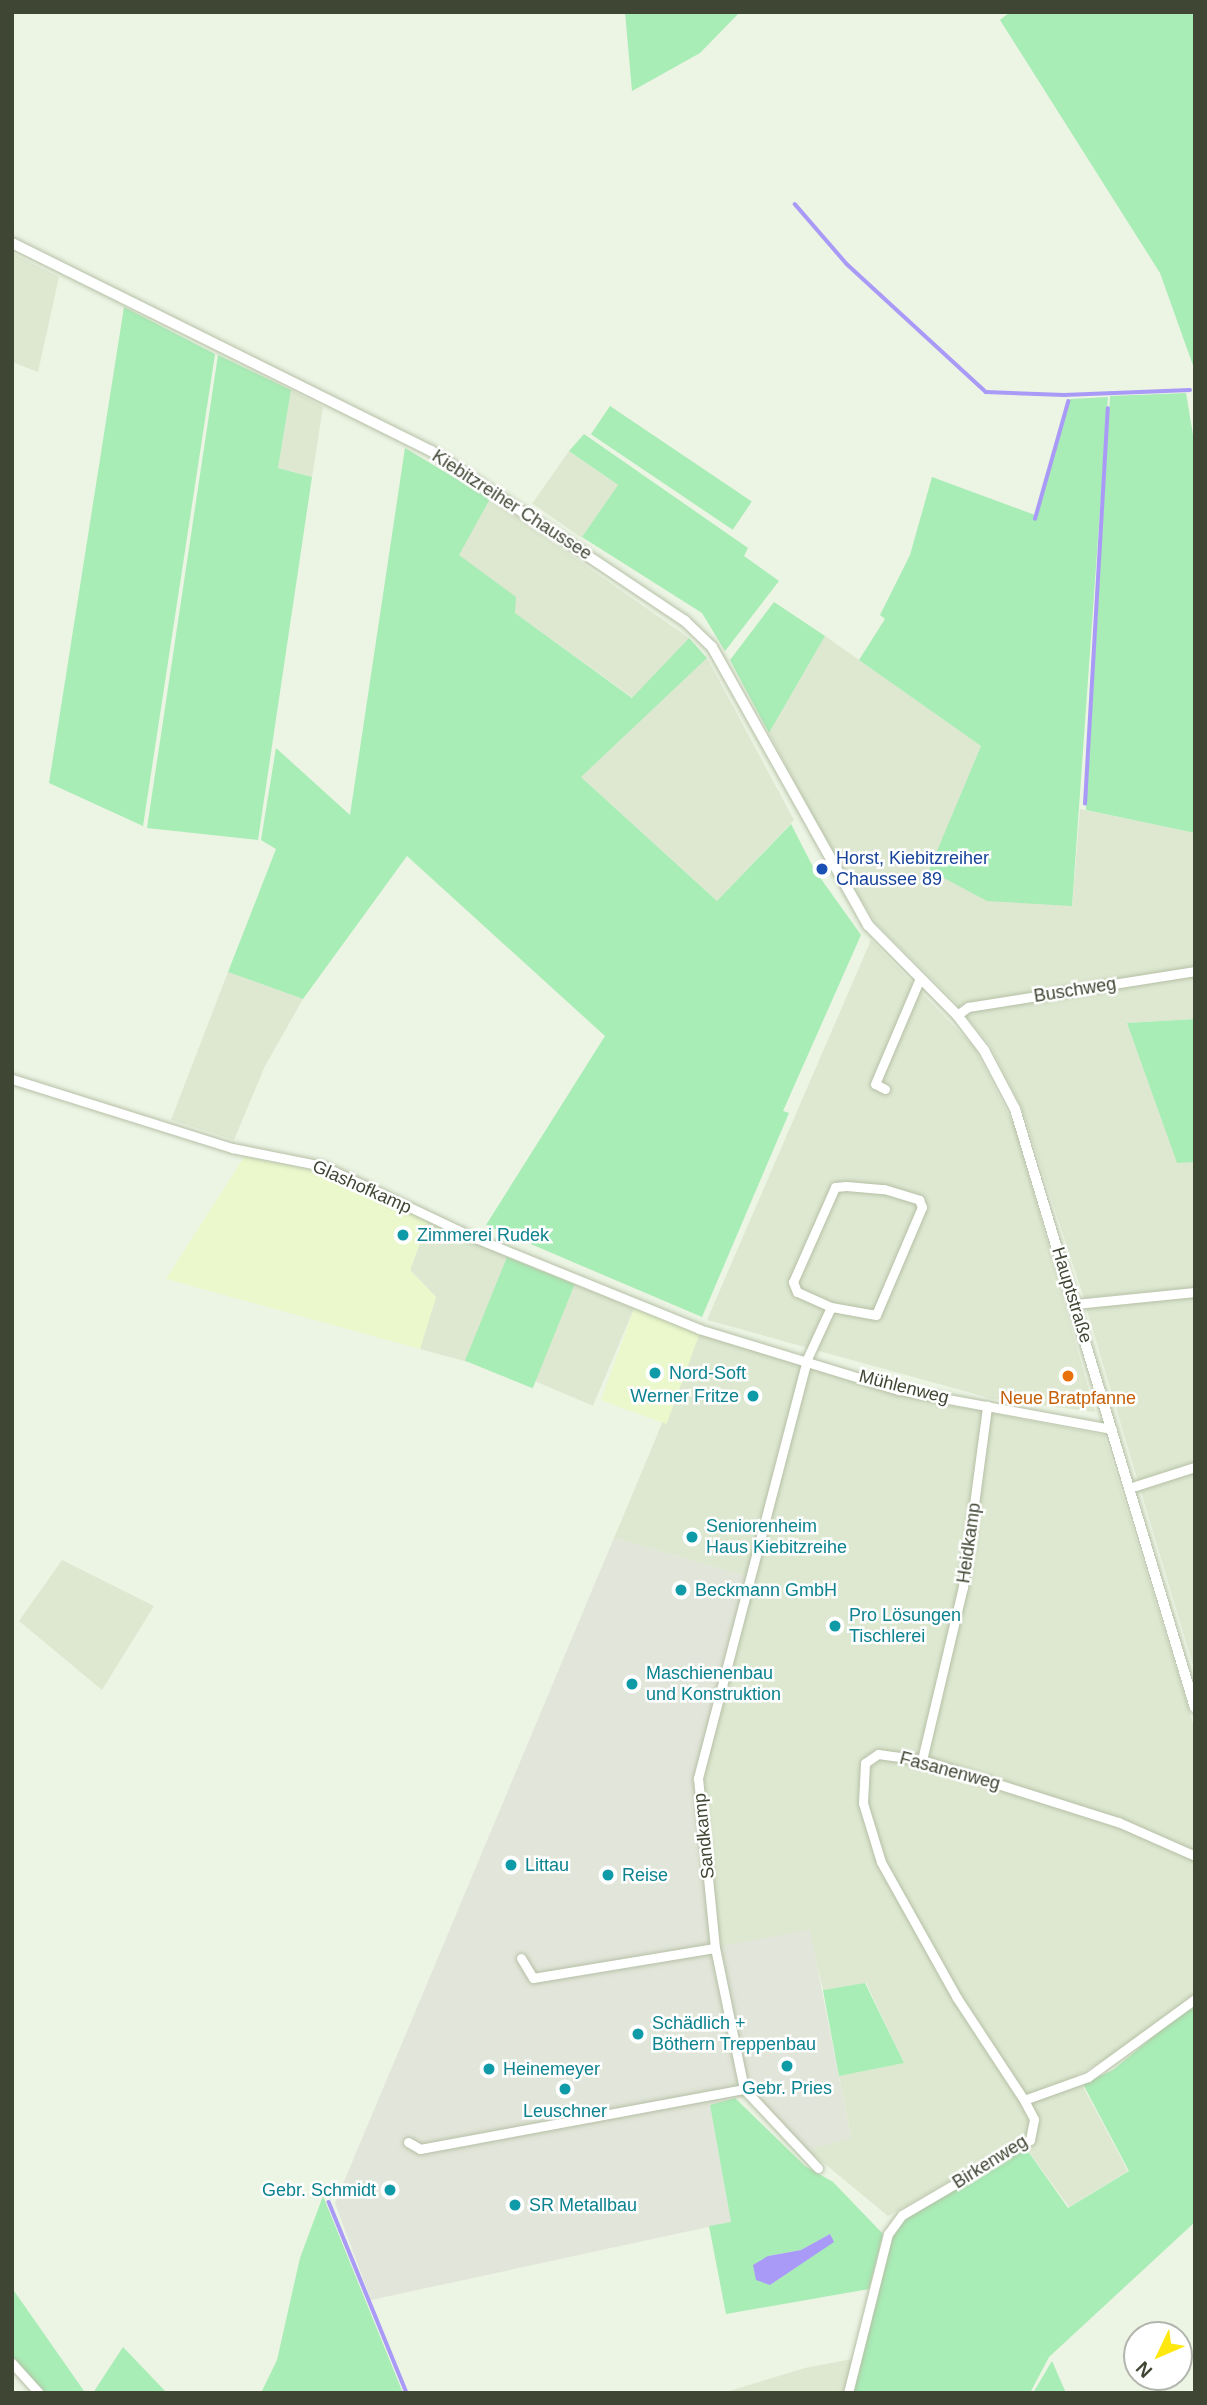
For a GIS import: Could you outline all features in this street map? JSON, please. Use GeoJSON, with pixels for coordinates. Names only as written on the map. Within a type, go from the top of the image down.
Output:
{"type":"FeatureCollection","features":[{"type":"Feature","properties":{"kind":"street","name":"Kiebitzreiher Chaussee"},"geometry":{"type":"LineString","coordinates":[[12,243],[431,452],[685,621],[723,665],[868,925]]}},
{"type":"Feature","properties":{"kind":"street","name":"Hauptstraße"},"geometry":{"type":"LineString","coordinates":[[868,925],[957,1015],[984,1050],[1015,1109],[1195,1708]]}},
{"type":"Feature","properties":{"kind":"street","name":"Buschweg"},"geometry":{"type":"LineString","coordinates":[[957,1015],[968,1007],[1195,971]]}},
{"type":"Feature","properties":{"kind":"street"},"geometry":{"type":"LineString","coordinates":[[885,1089],[875,1084],[920,978]]}},
{"type":"Feature","properties":{"kind":"street","name":"Glashofkamp"},"geometry":{"type":"LineString","coordinates":[[12,1079],[232,1147],[323,1166],[468,1235],[699,1329]]}},
{"type":"Feature","properties":{"kind":"street"},"geometry":{"type":"LineString","coordinates":[[835,1187],[884,1189],[919,1200],[922,1207],[876,1315],[831,1307],[797,1292],[793,1282],[835,1187]]}},
{"type":"Feature","properties":{"kind":"street"},"geometry":{"type":"LineString","coordinates":[[1075,1304],[1195,1292]]}},
{"type":"Feature","properties":{"kind":"street","name":"Sandkamp"},"geometry":{"type":"LineString","coordinates":[[744,2089],[715,1948],[698,1778],[807,1359],[831,1307]]}},
{"type":"Feature","properties":{"kind":"street","name":"Mühlenweg"},"geometry":{"type":"LineString","coordinates":[[699,1329],[807,1359],[899,1390],[1111,1429]]}},
{"type":"Feature","properties":{"kind":"street","name":"Heidkamp"},"geometry":{"type":"LineString","coordinates":[[922,1760],[963,1587],[986,1406]]}},
{"type":"Feature","properties":{"kind":"street"},"geometry":{"type":"LineString","coordinates":[[1129,1488],[1195,1467]]}},
{"type":"Feature","properties":{"kind":"street","name":"Fasanenweg"},"geometry":{"type":"LineString","coordinates":[[1024,2100],[957,1998],[881,1862],[863,1803],[865,1763],[878,1754],[922,1760],[1118,1822],[1195,1856]]}},
{"type":"Feature","properties":{"kind":"street"},"geometry":{"type":"LineString","coordinates":[[521,1958],[533,1979],[715,1948]]}},
{"type":"Feature","properties":{"kind":"street"},"geometry":{"type":"LineString","coordinates":[[1024,2100],[1088,2077],[1195,1999]]}},
{"type":"Feature","properties":{"kind":"street"},"geometry":{"type":"LineString","coordinates":[[408,2143],[420,2149],[744,2089],[818,2168]]}},
{"type":"Feature","properties":{"kind":"street","name":"Birkenweg"},"geometry":{"type":"LineString","coordinates":[[849,2393],[888,2234],[902,2215],[1030,2140],[1034,2119],[1024,2100]]}},
{"type":"Feature","properties":{"kind":"street"},"geometry":{"type":"LineString","coordinates":[[12,2363],[39,2393]]}},
{"type":"Feature","properties":{"kind":"shaded area"},"geometry":{"type":"Polygon","coordinates":[[[625,12],[740,12],[700,53],[632,91],[625,12]]]}},
{"type":"Feature","properties":{"kind":"shaded area"},"geometry":{"type":"Polygon","coordinates":[[[1010,12],[1195,12],[1195,371],[1160,273],[1000,20],[1010,12]]]}},
{"type":"Feature","properties":{"kind":"shaded area"},"geometry":{"type":"Polygon","coordinates":[[[12,253],[59,277],[38,372],[12,362],[12,253]]]}},
{"type":"Feature","properties":{"kind":"shaded area"},"geometry":{"type":"Polygon","coordinates":[[[124,307],[215,354],[143,826],[49,783],[124,307]]]}},
{"type":"Feature","properties":{"kind":"shaded area"},"geometry":{"type":"Polygon","coordinates":[[[218,355],[291,390],[278,468],[312,477],[258,840],[147,828],[218,355]]]}},
{"type":"Feature","properties":{"kind":"shaded area"},"geometry":{"type":"Polygon","coordinates":[[[291,390],[323,407],[312,477],[278,468],[291,390]]]}},
{"type":"Feature","properties":{"kind":"shaded area"},"geometry":{"type":"Polygon","coordinates":[[[1186,393],[1195,447],[1195,833],[1086,810],[1110,396],[1186,393]]]}},
{"type":"Feature","properties":{"kind":"shaded area"},"geometry":{"type":"Polygon","coordinates":[[[1108,397],[1072,906],[987,901],[929,870],[981,746],[859,660],[885,619],[880,615],[910,555],[932,477],[1035,515],[1035,520],[1070,399],[1108,397]]]}},
{"type":"Feature","properties":{"kind":"shaded area"},"geometry":{"type":"Polygon","coordinates":[[[610,406],[752,502],[733,530],[591,434],[610,406]]]}},
{"type":"Feature","properties":{"kind":"shaded area"},"geometry":{"type":"Polygon","coordinates":[[[584,434],[748,548],[744,556],[779,581],[725,651],[702,613],[582,537],[618,485],[569,451],[584,434]]]}},
{"type":"Feature","properties":{"kind":"shaded area"},"geometry":{"type":"Polygon","coordinates":[[[405,448],[490,499],[459,555],[516,597],[515,613],[632,698],[689,638],[707,658],[581,777],[717,901],[791,824],[814,869],[861,935],[783,1111],[789,1113],[702,1317],[486,1225],[605,1036],[407,856],[303,999],[228,972],[276,849],[261,840],[276,748],[350,815],[405,448]]]}},
{"type":"Feature","properties":{"kind":"shaded area"},"geometry":{"type":"Polygon","coordinates":[[[569,451],[618,485],[581,538],[532,503],[569,451]]]}},
{"type":"Feature","properties":{"kind":"shaded area"},"geometry":{"type":"Polygon","coordinates":[[[490,499],[689,638],[633,698],[515,613],[458,555],[490,499]]]}},
{"type":"Feature","properties":{"kind":"shaded area"},"geometry":{"type":"Polygon","coordinates":[[[774,602],[825,636],[769,733],[730,660],[774,602]]]}},
{"type":"Feature","properties":{"kind":"shaded area"},"geometry":{"type":"Polygon","coordinates":[[[825,636],[981,746],[930,870],[1072,906],[1080,809],[1195,833],[1195,1019],[1127,1023],[1177,1162],[1195,1162],[1195,1288],[1084,1298],[1021,1106],[990,1045],[955,1002],[876,923],[834,857],[769,733],[825,636]]]}},
{"type":"Feature","properties":{"kind":"shaded area"},"geometry":{"type":"Polygon","coordinates":[[[707,658],[794,820],[717,901],[580,776],[707,658]]]}},
{"type":"Feature","properties":{"kind":"shaded area"},"geometry":{"type":"Polygon","coordinates":[[[871,940],[974,1047],[1015,1127],[1095,1412],[993,1399],[707,1320],[871,940]]]}},
{"type":"Feature","properties":{"kind":"shaded area"},"geometry":{"type":"Polygon","coordinates":[[[228,972],[303,999],[265,1066],[234,1140],[171,1120],[228,972]]]}},
{"type":"Feature","properties":{"kind":"shaded area"},"geometry":{"type":"Polygon","coordinates":[[[1195,1019],[1195,1162],[1177,1163],[1127,1023],[1195,1019]]]}},
{"type":"Feature","properties":{"kind":"shaded area"},"geometry":{"type":"Polygon","coordinates":[[[244,1157],[321,1172],[428,1221],[410,1270],[436,1297],[420,1349],[166,1279],[244,1157]]]}},
{"type":"Feature","properties":{"kind":"shaded area"},"geometry":{"type":"Polygon","coordinates":[[[428,1221],[507,1257],[468,1362],[420,1349],[436,1297],[410,1270],[428,1221]]]}},
{"type":"Feature","properties":{"kind":"shaded area"},"geometry":{"type":"Polygon","coordinates":[[[507,1257],[575,1284],[533,1388],[465,1361],[507,1257]]]}},
{"type":"Feature","properties":{"kind":"shaded area"},"geometry":{"type":"Polygon","coordinates":[[[575,1284],[634,1309],[593,1406],[534,1381],[575,1284]]]}},
{"type":"Feature","properties":{"kind":"shaded area"},"geometry":{"type":"Polygon","coordinates":[[[1195,1297],[1195,1672],[1086,1307],[1195,1297]]]}},
{"type":"Feature","properties":{"kind":"shaded area"},"geometry":{"type":"Polygon","coordinates":[[[634,1309],[700,1333],[667,1424],[601,1400],[634,1309]]]}},
{"type":"Feature","properties":{"kind":"shaded area"},"geometry":{"type":"Polygon","coordinates":[[[700,1333],[898,1395],[1104,1435],[1195,1730],[1195,1993],[1121,2050],[1077,2075],[1128,2171],[1069,2207],[1020,2140],[888,2216],[808,2150],[851,2137],[839,2076],[904,2063],[866,1983],[823,1990],[809,1931],[721,1947],[702,1776],[753,1578],[614,1538],[700,1333]]]}},
{"type":"Feature","properties":{"kind":"shaded area"},"geometry":{"type":"Polygon","coordinates":[[[614,1538],[753,1578],[702,1776],[721,1946],[810,1930],[851,2138],[808,2150],[753,2094],[710,2105],[731,2222],[371,2300],[335,2203],[614,1538]]]}},
{"type":"Feature","properties":{"kind":"shaded area"},"geometry":{"type":"Polygon","coordinates":[[[62,1560],[154,1606],[102,1690],[19,1621],[62,1560]]]}},
{"type":"Feature","properties":{"kind":"shaded area"},"geometry":{"type":"Polygon","coordinates":[[[865,1983],[904,2063],[839,2076],[823,1990],[865,1983]]]}},
{"type":"Feature","properties":{"kind":"shaded area"},"geometry":{"type":"Polygon","coordinates":[[[1195,2002],[1195,2222],[1049,2357],[1030,2393],[852,2393],[891,2235],[905,2218],[1025,2147],[1068,2208],[1129,2171],[1083,2084],[1113,2070],[1195,2002]]]}},
{"type":"Feature","properties":{"kind":"shaded area"},"geometry":{"type":"Polygon","coordinates":[[[735,2098],[805,2166],[833,2182],[883,2234],[869,2289],[726,2314],[709,2226],[731,2222],[710,2105],[735,2098]],[[830,2234],[801,2250],[768,2256],[770,2285],[833,2242],[830,2234]]]}},
{"type":"Feature","properties":{"kind":"shaded area"},"geometry":{"type":"Polygon","coordinates":[[[323,2196],[403,2393],[261,2393],[277,2360],[300,2258],[323,2196]]]}},
{"type":"Feature","properties":{"kind":"shaded area"},"geometry":{"type":"Polygon","coordinates":[[[830,2234],[834,2242],[770,2285],[756,2280],[753,2265],[768,2256],[801,2250],[830,2234]]]}},
{"type":"Feature","properties":{"kind":"shaded area"},"geometry":{"type":"Polygon","coordinates":[[[12,2288],[84,2391],[45,2393],[12,2357],[12,2288]]]}},
{"type":"Feature","properties":{"kind":"shaded area"},"geometry":{"type":"Polygon","coordinates":[[[123,2347],[167,2393],[93,2393],[123,2347]]]}},
{"type":"Feature","properties":{"kind":"shaded area"},"geometry":{"type":"Polygon","coordinates":[[[852,2359],[844,2393],[723,2393],[805,2368],[852,2359]]]}},
{"type":"Feature","properties":{"kind":"shaded area"},"geometry":{"type":"Polygon","coordinates":[[[1052,2361],[1066,2393],[1033,2393],[1052,2361]]]}},
{"type":"Feature","properties":{"kind":"waterway"},"geometry":{"type":"LineString","coordinates":[[795,204],[847,264],[986,392],[1064,395],[1190,390]]}},
{"type":"Feature","properties":{"kind":"waterway"},"geometry":{"type":"LineString","coordinates":[[1035,519],[1068,402]]}},
{"type":"Feature","properties":{"kind":"waterway"},"geometry":{"type":"LineString","coordinates":[[1085,804],[1108,409]]}},
{"type":"Feature","properties":{"kind":"waterway"},"geometry":{"type":"LineString","coordinates":[[329,2202],[407,2393]]}},
{"type":"Feature","properties":{"kind":"place","name":"Horst, Kiebitzreiher Chaussee 89"},"geometry":{"type":"Point","coordinates":[822,869]}},
{"type":"Feature","properties":{"kind":"place","name":"Zimmerei Rudek"},"geometry":{"type":"Point","coordinates":[403,1235]}},
{"type":"Feature","properties":{"kind":"place","name":"Nord-Soft"},"geometry":{"type":"Point","coordinates":[655,1373]}},
{"type":"Feature","properties":{"kind":"place","name":"Neue Bratpfanne"},"geometry":{"type":"Point","coordinates":[1068,1376]}},
{"type":"Feature","properties":{"kind":"place","name":"Werner Fritze"},"geometry":{"type":"Point","coordinates":[753,1396]}},
{"type":"Feature","properties":{"kind":"place","name":"Seniorenheim Haus Kiebitzreihe"},"geometry":{"type":"Point","coordinates":[692,1537]}},
{"type":"Feature","properties":{"kind":"place","name":"Beckmann GmbH"},"geometry":{"type":"Point","coordinates":[681,1590]}},
{"type":"Feature","properties":{"kind":"place","name":"Pro Lösungen Tischlerei"},"geometry":{"type":"Point","coordinates":[835,1626]}},
{"type":"Feature","properties":{"kind":"place","name":"Maschienenbau und Konstruktion"},"geometry":{"type":"Point","coordinates":[632,1684]}},
{"type":"Feature","properties":{"kind":"place","name":"Littau"},"geometry":{"type":"Point","coordinates":[511,1865]}},
{"type":"Feature","properties":{"kind":"place","name":"Reise"},"geometry":{"type":"Point","coordinates":[608,1875]}},
{"type":"Feature","properties":{"kind":"place","name":"Schädlich + Böthern Treppenbau"},"geometry":{"type":"Point","coordinates":[638,2034]}},
{"type":"Feature","properties":{"kind":"place","name":"Gebr. Pries"},"geometry":{"type":"Point","coordinates":[787,2066]}},
{"type":"Feature","properties":{"kind":"place","name":"Heinemeyer"},"geometry":{"type":"Point","coordinates":[489,2069]}},
{"type":"Feature","properties":{"kind":"place","name":"Leuschner"},"geometry":{"type":"Point","coordinates":[565,2089]}},
{"type":"Feature","properties":{"kind":"place","name":"Gebr. Schmidt"},"geometry":{"type":"Point","coordinates":[390,2190]}},
{"type":"Feature","properties":{"kind":"place","name":"SR Metallbau"},"geometry":{"type":"Point","coordinates":[515,2205]}}]}
